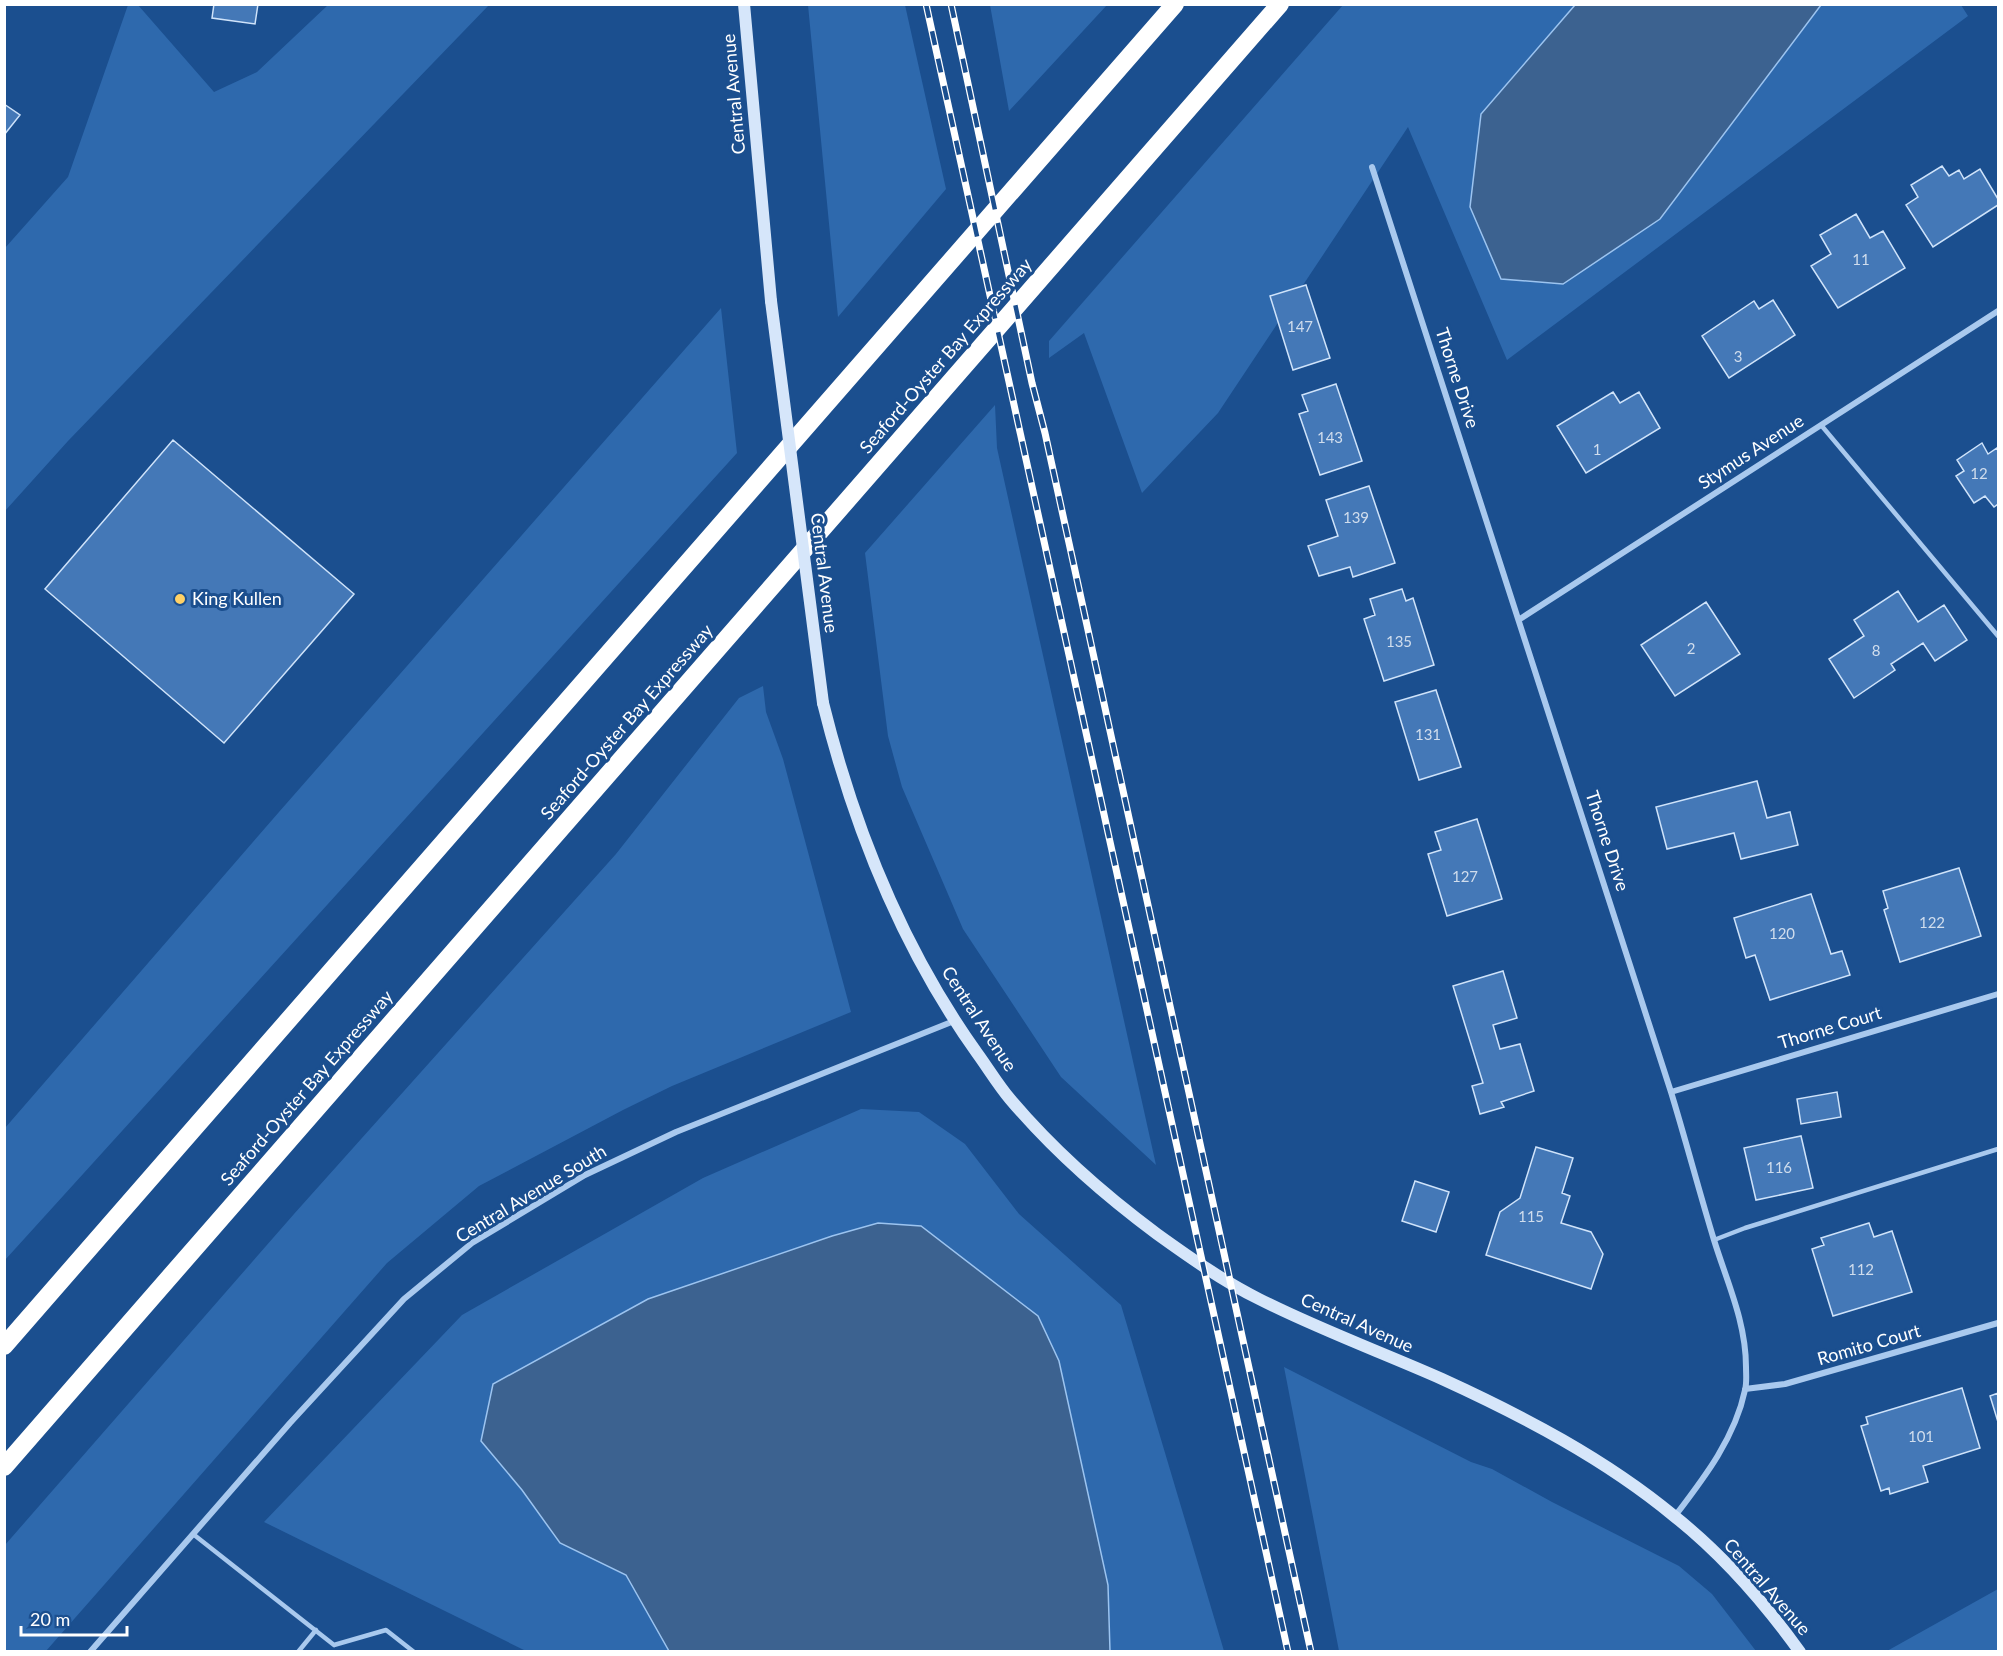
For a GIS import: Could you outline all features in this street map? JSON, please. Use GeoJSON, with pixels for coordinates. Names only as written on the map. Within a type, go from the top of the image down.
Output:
{"type":"FeatureCollection","features":[{"type":"Feature","properties":{"kind":"highway"},"geometry":{"type":"LineString","coordinates":[[4,1346],[1175,4]]}},
{"type":"Feature","properties":{"kind":"highway","name":"Seaford-Oyster Bay Expressway"},"geometry":{"type":"LineString","coordinates":[[4,1467],[1280,4]]}},
{"type":"Feature","properties":{"kind":"main road","name":"Central Avenue"},"geometry":{"type":"LineString","coordinates":[[744,4],[771,301],[823,703],[850,800],[868,851],[891,905],[954,1021],[1009,1098],[1048,1140],[1119,1206],[1194,1260],[1258,1298],[1440,1378],[1507,1411],[1589,1456],[1675,1516],[1758,1598],[1800,1652]]}},
{"type":"Feature","properties":{"kind":"street","name":"Thorne Drive"},"geometry":{"type":"LineString","coordinates":[[1372,167],[1520,619],[1671,1092],[1714,1240],[1736,1304],[1744,1339],[1746,1389],[1729,1436],[1713,1464],[1675,1516]]}},
{"type":"Feature","properties":{"kind":"street","name":"Stymus Avenue"},"geometry":{"type":"LineString","coordinates":[[1520,619],[1998,311]]}},
{"type":"Feature","properties":{"kind":"street","name":"Thorne Court"},"geometry":{"type":"LineString","coordinates":[[1671,1092],[1998,994]]}},
{"type":"Feature","properties":{"kind":"street","name":"Central Avenue South"},"geometry":{"type":"LineString","coordinates":[[90,1652],[290,1423],[404,1299],[472,1243],[585,1175],[666,1137],[954,1021]]}},
{"type":"Feature","properties":{"kind":"street","name":"Romito Court"},"geometry":{"type":"LineString","coordinates":[[1746,1389],[1785,1384],[1998,1323]]}},
{"type":"Feature","properties":{"kind":"lane"},"geometry":{"type":"LineString","coordinates":[[1821,425],[1998,636]]}},
{"type":"Feature","properties":{"kind":"lane"},"geometry":{"type":"LineString","coordinates":[[1714,1240],[1998,1149]]}},
{"type":"Feature","properties":{"kind":"lane"},"geometry":{"type":"LineString","coordinates":[[192,1534],[334,1645]]}},
{"type":"Feature","properties":{"kind":"lane"},"geometry":{"type":"LineString","coordinates":[[298,1652],[316,1630]]}},
{"type":"Feature","properties":{"kind":"lane"},"geometry":{"type":"LineString","coordinates":[[334,1645],[386,1630],[414,1652]]}},
{"type":"Feature","properties":{"kind":"lane"},"geometry":{"type":"LineString","coordinates":[[333,1652],[334,1645]]}},
{"type":"Feature","properties":{"kind":"shaded area"},"geometry":{"type":"Polygon","coordinates":[[[990,4],[1107,5],[1009,111],[990,4]]]}},
{"type":"Feature","properties":{"kind":"shaded area"},"geometry":{"type":"Polygon","coordinates":[[[128,5],[138,5],[214,92],[257,72],[328,5],[489,5],[68,441],[5,511],[5,248],[68,177],[128,5]]]}},
{"type":"Feature","properties":{"kind":"shaded area"},"geometry":{"type":"Polygon","coordinates":[[[808,5],[905,5],[946,189],[838,317],[808,5]]]}},
{"type":"Feature","properties":{"kind":"shaded area"},"geometry":{"type":"Polygon","coordinates":[[[1343,5],[1575,5],[1481,114],[1660,219],[1821,5],[1961,5],[1968,16],[1507,360],[1408,127],[1218,413],[1142,493],[1084,333],[1049,358],[1049,341],[1343,5]]]}},
{"type":"Feature","properties":{"kind":"shaded area"},"geometry":{"type":"Polygon","coordinates":[[[1575,5],[1821,5],[1660,219],[1563,284],[1501,279],[1470,207],[1481,114],[1575,5]]]}},
{"type":"Feature","properties":{"kind":"shaded area"},"geometry":{"type":"Polygon","coordinates":[[[721,308],[737,453],[5,1260],[5,1128],[721,308]]]}},
{"type":"Feature","properties":{"kind":"shaded area"},"geometry":{"type":"Polygon","coordinates":[[[995,405],[997,448],[1156,1165],[1061,1077],[963,929],[902,787],[888,736],[865,553],[995,405]]]}},
{"type":"Feature","properties":{"kind":"shaded area"},"geometry":{"type":"Polygon","coordinates":[[[763,686],[766,712],[783,759],[851,1012],[672,1086],[479,1186],[387,1263],[46,1651],[5,1651],[5,1545],[294,1214],[616,854],[739,698],[763,686]]]}},
{"type":"Feature","properties":{"kind":"shaded area"},"geometry":{"type":"Polygon","coordinates":[[[861,1109],[919,1112],[965,1144],[1019,1214],[1121,1305],[1224,1651],[1110,1651],[1108,1585],[1059,1361],[1038,1316],[921,1226],[878,1223],[832,1236],[648,1299],[493,1384],[481,1441],[522,1490],[560,1543],[626,1575],[669,1651],[526,1651],[264,1522],[462,1315],[703,1178],[861,1109]]]}},
{"type":"Feature","properties":{"kind":"shaded area"},"geometry":{"type":"Polygon","coordinates":[[[878,1223],[921,1226],[1038,1316],[1059,1361],[1108,1585],[1110,1651],[669,1651],[626,1575],[560,1543],[522,1490],[481,1441],[493,1384],[648,1299],[832,1236],[878,1223]]]}},
{"type":"Feature","properties":{"kind":"shaded area"},"geometry":{"type":"Polygon","coordinates":[[[1284,1367],[1471,1462],[1492,1469],[1679,1566],[1712,1594],[1756,1651],[1339,1651],[1284,1367]]]}},
{"type":"Feature","properties":{"kind":"shaded area"},"geometry":{"type":"Polygon","coordinates":[[[1998,1589],[1998,1651],[1887,1651],[1998,1589]]]}},
{"type":"Feature","properties":{"kind":"building"},"geometry":{"type":"Polygon","coordinates":[[[214,4],[258,4],[255,24],[212,18],[214,4]]]}},
{"type":"Feature","properties":{"kind":"building"},"geometry":{"type":"Polygon","coordinates":[[[4,104],[20,115],[4,135],[4,104]]]}},
{"type":"Feature","properties":{"kind":"building"},"geometry":{"type":"Polygon","coordinates":[[[1942,166],[1949,176],[1959,170],[1964,179],[1980,169],[1998,199],[1998,205],[1933,247],[1906,205],[1918,197],[1911,185],[1942,166]]]}},
{"type":"Feature","properties":{"kind":"building"},"geometry":{"type":"Polygon","coordinates":[[[1856,214],[1870,238],[1883,231],[1905,268],[1838,308],[1811,266],[1831,254],[1820,235],[1856,214]]]}},
{"type":"Feature","properties":{"kind":"building"},"geometry":{"type":"Polygon","coordinates":[[[1306,285],[1330,358],[1293,370],[1270,296],[1306,285]]]}},
{"type":"Feature","properties":{"kind":"building"},"geometry":{"type":"Polygon","coordinates":[[[1773,300],[1795,335],[1729,378],[1702,336],[1754,301],[1759,309],[1773,300]]]}},
{"type":"Feature","properties":{"kind":"building"},"geometry":{"type":"Polygon","coordinates":[[[1336,384],[1362,461],[1320,475],[1299,414],[1308,411],[1302,395],[1336,384]]]}},
{"type":"Feature","properties":{"kind":"building"},"geometry":{"type":"Polygon","coordinates":[[[1613,392],[1620,403],[1639,392],[1660,428],[1586,473],[1557,426],[1613,392]]]}},
{"type":"Feature","properties":{"kind":"building"},"geometry":{"type":"Polygon","coordinates":[[[173,440],[354,594],[224,743],[45,589],[173,440]]]}},
{"type":"Feature","properties":{"kind":"building"},"geometry":{"type":"Polygon","coordinates":[[[1982,443],[1988,454],[1997,448],[1998,451],[1998,504],[1994,507],[1985,496],[1974,503],[1956,476],[1964,471],[1957,460],[1982,443]]]}},
{"type":"Feature","properties":{"kind":"building"},"geometry":{"type":"Polygon","coordinates":[[[1369,486],[1395,563],[1353,577],[1350,567],[1319,576],[1308,546],[1338,536],[1326,500],[1369,486]]]}},
{"type":"Feature","properties":{"kind":"building"},"geometry":{"type":"Polygon","coordinates":[[[1402,589],[1406,601],[1413,598],[1434,665],[1384,681],[1364,619],[1375,615],[1370,599],[1402,589]]]}},
{"type":"Feature","properties":{"kind":"building"},"geometry":{"type":"Polygon","coordinates":[[[1898,591],[1918,622],[1944,605],[1967,640],[1935,661],[1923,643],[1891,664],[1895,670],[1854,698],[1829,659],[1864,636],[1854,620],[1898,591]]]}},
{"type":"Feature","properties":{"kind":"building"},"geometry":{"type":"Polygon","coordinates":[[[1706,602],[1740,654],[1675,696],[1641,645],[1706,602]]]}},
{"type":"Feature","properties":{"kind":"building"},"geometry":{"type":"Polygon","coordinates":[[[1436,690],[1461,767],[1419,780],[1395,702],[1436,690]]]}},
{"type":"Feature","properties":{"kind":"building"},"geometry":{"type":"Polygon","coordinates":[[[1757,781],[1767,818],[1790,812],[1798,845],[1741,859],[1734,833],[1667,849],[1656,807],[1757,781]]]}},
{"type":"Feature","properties":{"kind":"building"},"geometry":{"type":"Polygon","coordinates":[[[1477,819],[1502,899],[1447,916],[1428,854],[1441,850],[1435,832],[1477,819]]]}},
{"type":"Feature","properties":{"kind":"building"},"geometry":{"type":"Polygon","coordinates":[[[1959,868],[1981,936],[1900,962],[1884,910],[1888,908],[1883,891],[1959,868]]]}},
{"type":"Feature","properties":{"kind":"building"},"geometry":{"type":"Polygon","coordinates":[[[1811,894],[1831,954],[1842,951],[1850,975],[1770,1000],[1755,955],[1746,958],[1734,918],[1811,894]]]}},
{"type":"Feature","properties":{"kind":"building"},"geometry":{"type":"Polygon","coordinates":[[[1503,971],[1517,1018],[1493,1025],[1500,1049],[1520,1044],[1534,1091],[1501,1102],[1504,1107],[1480,1114],[1472,1086],[1483,1083],[1453,986],[1503,971]]]}},
{"type":"Feature","properties":{"kind":"building"},"geometry":{"type":"Polygon","coordinates":[[[1837,1092],[1841,1117],[1801,1124],[1797,1099],[1837,1092]]]}},
{"type":"Feature","properties":{"kind":"building"},"geometry":{"type":"Polygon","coordinates":[[[1801,1136],[1813,1188],[1756,1200],[1744,1148],[1801,1136]]]}},
{"type":"Feature","properties":{"kind":"building"},"geometry":{"type":"Polygon","coordinates":[[[1536,1147],[1573,1158],[1562,1193],[1570,1196],[1561,1223],[1591,1232],[1603,1254],[1591,1289],[1486,1255],[1500,1212],[1520,1198],[1536,1147]]]}},
{"type":"Feature","properties":{"kind":"building"},"geometry":{"type":"Polygon","coordinates":[[[1415,1181],[1449,1192],[1436,1232],[1402,1221],[1415,1181]]]}},
{"type":"Feature","properties":{"kind":"building"},"geometry":{"type":"Polygon","coordinates":[[[1869,1223],[1874,1237],[1892,1231],[1912,1292],[1833,1316],[1812,1249],[1824,1245],[1821,1238],[1869,1223]]]}},
{"type":"Feature","properties":{"kind":"building"},"geometry":{"type":"Polygon","coordinates":[[[1962,1388],[1980,1448],[1923,1466],[1928,1482],[1890,1494],[1889,1488],[1881,1491],[1861,1426],[1868,1424],[1866,1417],[1962,1388]]]}},
{"type":"Feature","properties":{"kind":"building"},"geometry":{"type":"Polygon","coordinates":[[[1998,1393],[1998,1422],[1990,1396],[1998,1393]]]}},
{"type":"Feature","properties":{"kind":"railway"},"geometry":{"type":"LineString","coordinates":[[926,4],[1288,1652]]}},
{"type":"Feature","properties":{"kind":"railway"},"geometry":{"type":"LineString","coordinates":[[951,4],[1311,1652]]}},
{"type":"Feature","properties":{"kind":"place","name":"King Kullen"},"geometry":{"type":"Point","coordinates":[180,599]}}]}
